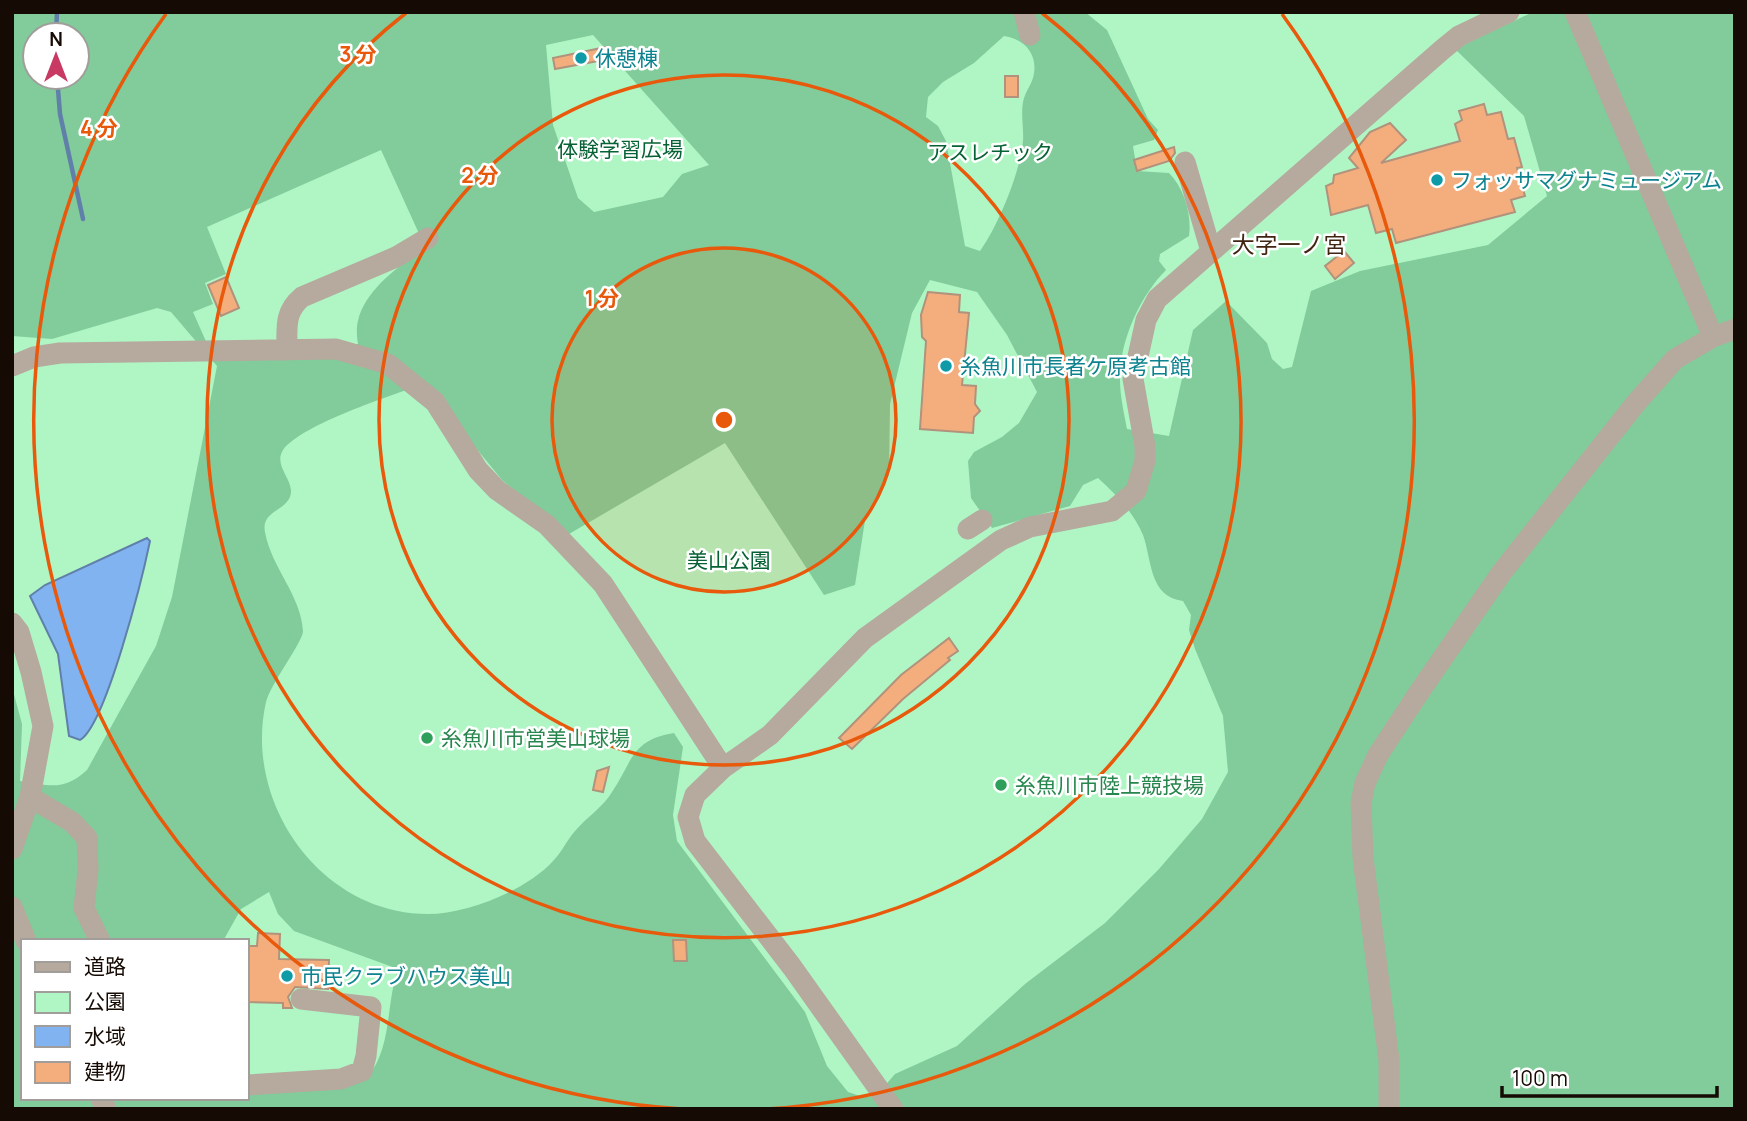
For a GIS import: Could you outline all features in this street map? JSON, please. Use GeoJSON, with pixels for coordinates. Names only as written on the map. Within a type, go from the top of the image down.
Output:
{"type":"FeatureCollection","features":[{"type":"Feature","properties":{"kind":"street"},"geometry":{"type":"LineString","coordinates":[[1024,12],[1030,35]]}},
{"type":"Feature","properties":{"kind":"street"},"geometry":{"type":"LineString","coordinates":[[894,1109],[691,833],[688,817],[690,803],[702,787],[723,768],[770,734],[865,638],[1001,540],[1030,527],[1112,511],[1136,491],[1145,461],[1145,446],[1133,379],[1146,320],[1169,286],[1459,36],[1509,12]]}},
{"type":"Feature","properties":{"kind":"street"},"geometry":{"type":"LineString","coordinates":[[1575,12],[1713,337]]}},
{"type":"Feature","properties":{"kind":"street"},"geometry":{"type":"LineString","coordinates":[[1185,162],[1210,251]]}},
{"type":"Feature","properties":{"kind":"street"},"geometry":{"type":"LineString","coordinates":[[287,350],[288,314],[291,306],[302,297],[396,257],[428,238]]}},
{"type":"Feature","properties":{"kind":"street"},"geometry":{"type":"LineString","coordinates":[[1389,1109],[1389,1060],[1363,858],[1360,803],[1378,755],[1502,572],[1658,376],[1675,359],[1713,337],[1735,330]]}},
{"type":"Feature","properties":{"kind":"street"},"geometry":{"type":"LineString","coordinates":[[12,366],[34,357],[60,353],[336,349],[362,354],[388,364],[435,402],[478,470],[497,490],[547,525],[603,584],[723,768]]}},
{"type":"Feature","properties":{"kind":"street"},"geometry":{"type":"LineString","coordinates":[[12,623],[19,632],[32,672],[43,726],[30,797],[12,849]]}},
{"type":"Feature","properties":{"kind":"street"},"geometry":{"type":"LineString","coordinates":[[30,797],[72,822],[86,838],[88,870],[84,908],[99,939]]}},
{"type":"Feature","properties":{"kind":"street"},"geometry":{"type":"LineString","coordinates":[[12,907],[25,939]]}},
{"type":"Feature","properties":{"kind":"street"},"geometry":{"type":"LineString","coordinates":[[248,1085],[341,1079],[362,1071],[371,1007],[301,999]]}},
{"type":"Feature","properties":{"kind":"green space","name":"美山公園"},"geometry":{"type":"Polygon","coordinates":[[[12,12],[1565,12],[1683,329],[1308,1109],[248,1098],[248,939],[60,939],[12,879],[12,281],[48,192],[28,91],[91,91],[91,21],[21,21],[21,57],[12,12]]]}},
{"type":"Feature","properties":{"kind":"green space"},"geometry":{"type":"Polygon","coordinates":[[[12,12],[1085,12],[1107,30],[1148,119],[1158,130],[1154,140],[1133,146],[1137,171],[1169,173],[1179,186],[1188,210],[1189,236],[1160,254],[1159,261],[1166,270],[1148,293],[1133,320],[1121,365],[1121,392],[1127,429],[1169,436],[1193,330],[1226,301],[1267,343],[1272,359],[1283,369],[1292,367],[1311,291],[1360,271],[1488,245],[1547,196],[1524,116],[1455,49],[1533,12],[1735,12],[1735,1109],[12,1109],[12,687],[22,724],[20,781],[48,785],[71,782],[87,770],[156,646],[172,597],[217,366],[171,312],[157,308],[52,339],[12,336],[12,12]],[[593,35],[546,45],[553,125],[578,198],[594,212],[663,197],[682,174],[709,165],[593,35]],[[1004,36],[974,63],[943,82],[928,97],[926,117],[938,126],[946,141],[965,246],[980,251],[1001,214],[1018,168],[1023,141],[1023,103],[1034,70],[1029,50],[1019,41],[1004,36]],[[381,150],[207,227],[226,274],[205,283],[213,304],[193,312],[208,346],[358,344],[357,324],[368,299],[395,270],[426,249],[381,150]],[[930,280],[912,313],[890,404],[889,475],[866,514],[855,585],[824,595],[725,443],[569,534],[503,481],[423,384],[327,421],[293,440],[283,450],[280,460],[290,485],[290,497],[267,519],[265,532],[273,557],[297,605],[303,631],[269,694],[262,740],[267,778],[279,813],[298,846],[324,874],[354,895],[389,909],[428,914],[478,905],[512,891],[542,872],[575,831],[608,797],[641,747],[660,736],[674,733],[683,747],[673,815],[677,841],[805,1012],[827,1066],[848,1092],[863,1097],[876,1096],[895,1074],[957,1046],[1025,984],[1105,923],[1159,869],[1202,819],[1228,772],[1223,716],[1195,649],[1189,630],[1191,615],[1183,601],[1164,593],[1158,585],[1143,535],[1135,519],[1098,478],[1083,485],[1070,506],[992,528],[971,498],[968,461],[974,452],[1002,437],[1019,423],[1037,392],[1007,335],[977,292],[930,280]]]}},
{"type":"Feature","properties":{"kind":"water"},"geometry":{"type":"Polygon","coordinates":[[[147,538],[150,541],[140,584],[112,679],[90,729],[80,740],[69,736],[58,654],[30,596],[45,585],[147,538]]]}},
{"type":"Feature","properties":{"kind":"building","name":"休憩棟"},"geometry":{"type":"Polygon","coordinates":[[[606,47],[609,59],[555,69],[553,58],[606,47]]]}},
{"type":"Feature","properties":{"kind":"building"},"geometry":{"type":"Polygon","coordinates":[[[1005,76],[1018,76],[1018,97],[1005,97],[1005,76]]]}},
{"type":"Feature","properties":{"kind":"building"},"geometry":{"type":"Polygon","coordinates":[[[1484,104],[1487,115],[1501,112],[1508,139],[1514,138],[1522,167],[1517,168],[1525,196],[1511,200],[1515,212],[1396,243],[1392,229],[1376,233],[1368,205],[1331,215],[1326,186],[1333,183],[1334,175],[1358,168],[1349,158],[1370,132],[1390,123],[1406,140],[1381,163],[1460,141],[1455,124],[1462,120],[1459,111],[1484,104]]]}},
{"type":"Feature","properties":{"kind":"building"},"geometry":{"type":"Polygon","coordinates":[[[1174,147],[1175,153],[1169,161],[1137,171],[1134,160],[1174,147]]]}},
{"type":"Feature","properties":{"kind":"building"},"geometry":{"type":"Polygon","coordinates":[[[1344,251],[1354,263],[1335,279],[1325,266],[1344,251]]]}},
{"type":"Feature","properties":{"kind":"building"},"geometry":{"type":"Polygon","coordinates":[[[226,277],[239,308],[221,316],[208,285],[226,277]]]}},
{"type":"Feature","properties":{"kind":"building"},"geometry":{"type":"Polygon","coordinates":[[[928,292],[960,295],[959,312],[969,313],[962,385],[976,386],[975,404],[980,411],[974,417],[973,433],[920,429],[926,341],[922,337],[921,315],[928,292]]]}},
{"type":"Feature","properties":{"kind":"building"},"geometry":{"type":"Polygon","coordinates":[[[949,638],[958,651],[948,658],[950,660],[903,699],[852,749],[839,738],[901,675],[949,638]]]}},
{"type":"Feature","properties":{"kind":"building"},"geometry":{"type":"Polygon","coordinates":[[[609,767],[603,792],[593,790],[597,771],[609,767]]]}},
{"type":"Feature","properties":{"kind":"building","name":"市民クラブハウス美山"},"geometry":{"type":"Polygon","coordinates":[[[258,933],[280,934],[279,959],[329,960],[328,989],[295,987],[288,997],[292,1008],[283,1008],[283,1003],[248,1002],[248,946],[257,946],[258,933]]]}},
{"type":"Feature","properties":{"kind":"building"},"geometry":{"type":"Polygon","coordinates":[[[673,940],[686,940],[687,961],[674,961],[673,940]]]}},
{"type":"Feature","properties":{"kind":"waterway"},"geometry":{"type":"LineString","coordinates":[[57,12],[57,21]]}},
{"type":"Feature","properties":{"kind":"waterway"},"geometry":{"type":"LineString","coordinates":[[58,91],[60,114],[83,219]]}},
{"type":"Feature","properties":{"kind":"place","name":"休憩棟"},"geometry":{"type":"Point","coordinates":[581,58]}},
{"type":"Feature","properties":{"kind":"place","name":"フォッサマグナミュージアム"},"geometry":{"type":"Point","coordinates":[1437,180]}},
{"type":"Feature","properties":{"kind":"place","name":"糸魚川市長者ケ原考古館"},"geometry":{"type":"Point","coordinates":[946,366]}},
{"type":"Feature","properties":{"kind":"place","name":"糸魚川市営美山球場"},"geometry":{"type":"Point","coordinates":[427,738]}},
{"type":"Feature","properties":{"kind":"place","name":"糸魚川市陸上競技場"},"geometry":{"type":"Point","coordinates":[1001,785]}},
{"type":"Feature","properties":{"kind":"place","name":"市民クラブハウス美山"},"geometry":{"type":"Point","coordinates":[287,976]}},
{"type":"Feature","properties":{"kind":"district","name":"大字一ノ宮"},"geometry":{"type":"Point","coordinates":[1289,244]}},
{"type":"Feature","properties":{"kind":"park label","name":"体験学習広場"},"geometry":{"type":"Point","coordinates":[620,149]}},
{"type":"Feature","properties":{"kind":"park label","name":"アスレチック"},"geometry":{"type":"Point","coordinates":[990,152]}}]}
